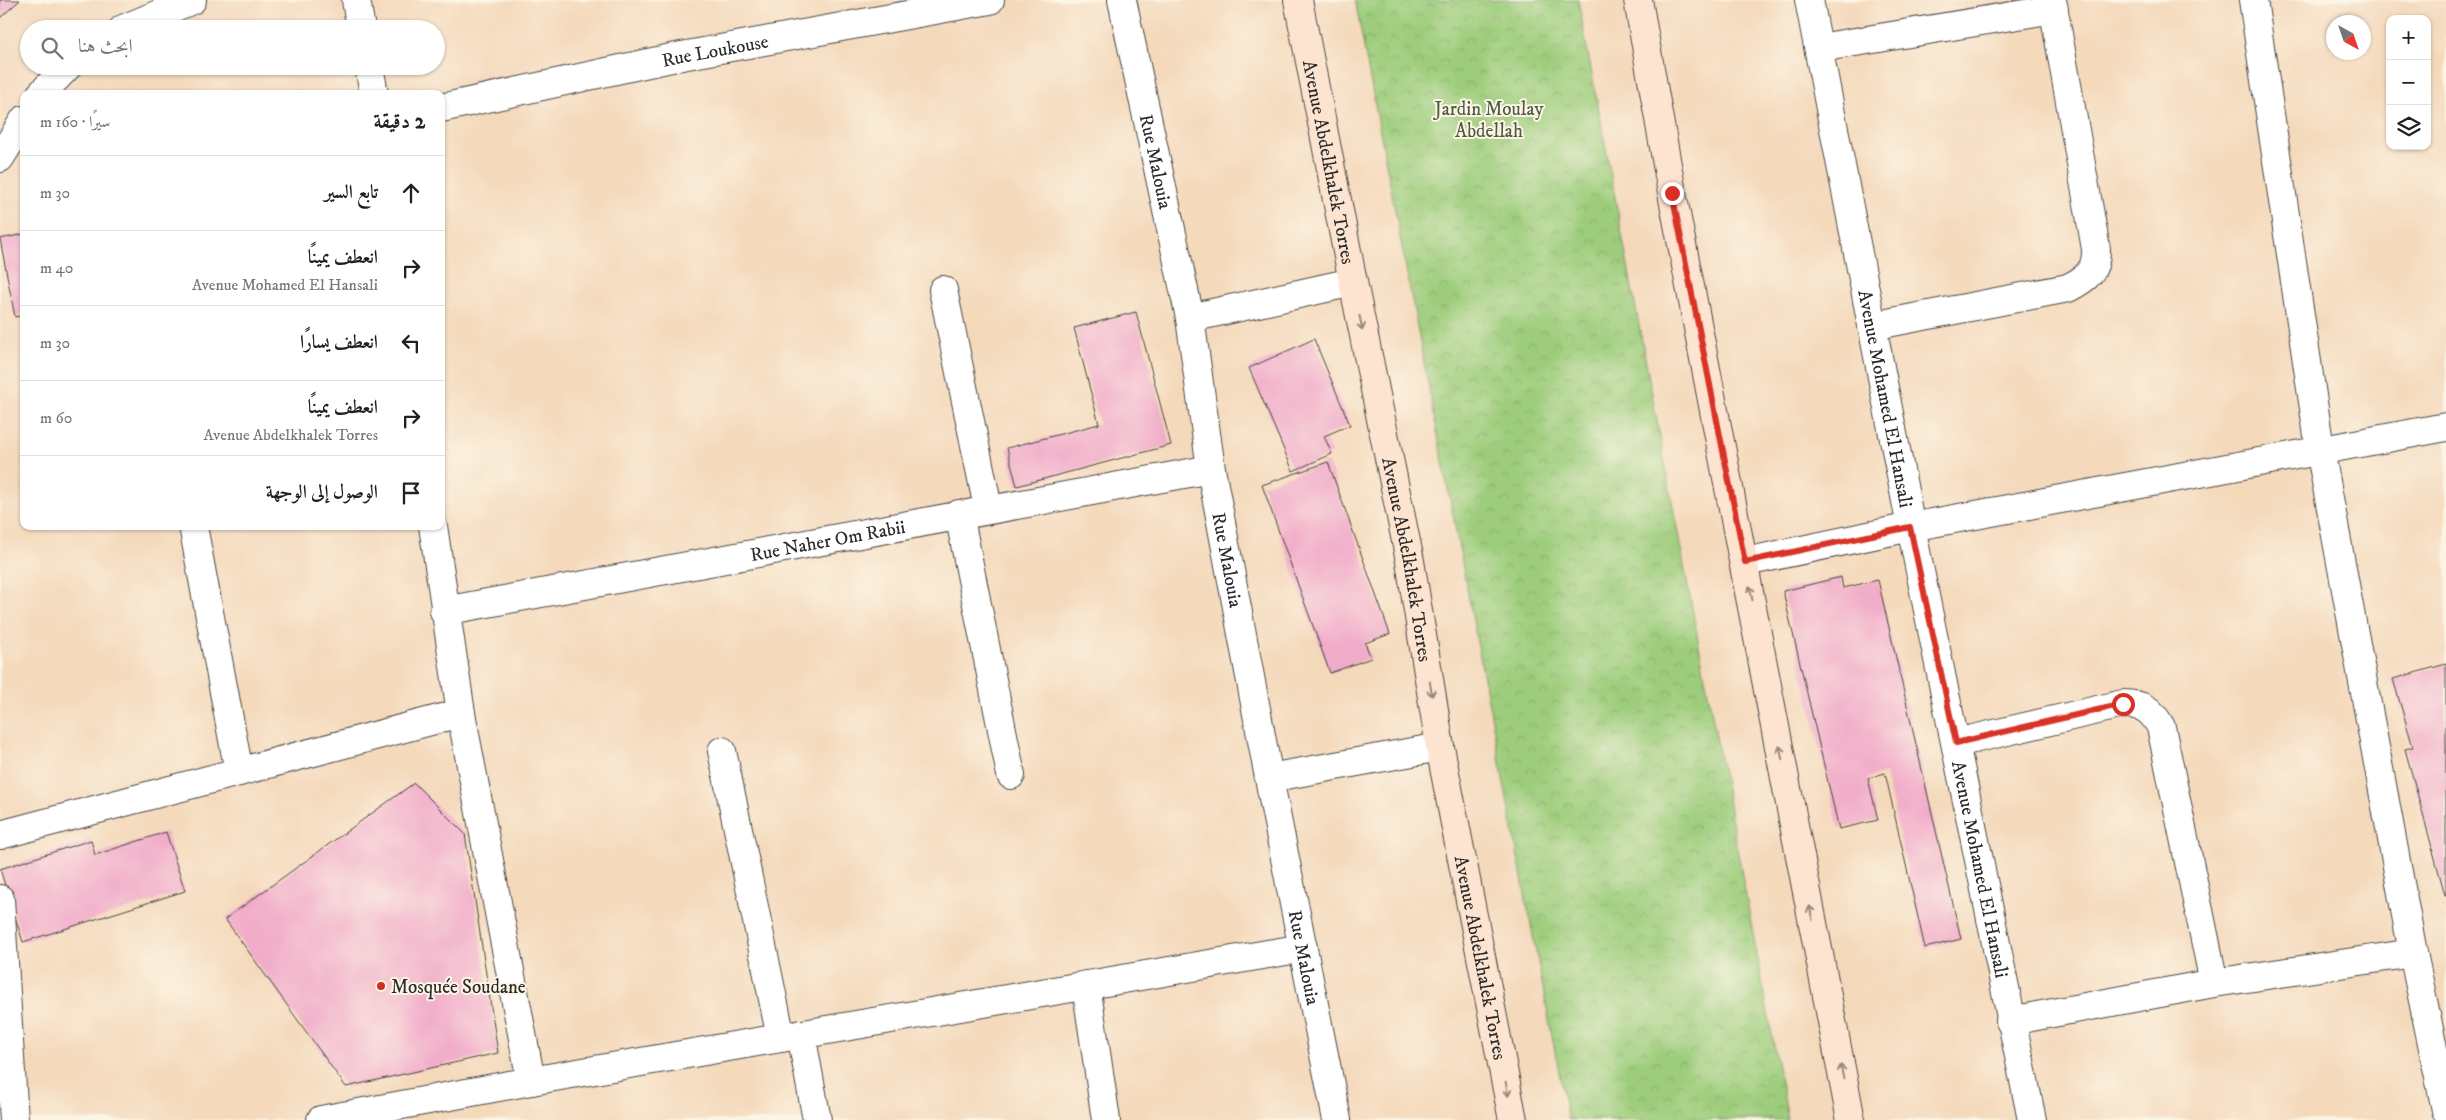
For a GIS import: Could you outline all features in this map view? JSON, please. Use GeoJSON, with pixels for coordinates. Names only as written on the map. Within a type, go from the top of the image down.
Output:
{"type":"FeatureCollection","features":[{"type":"Feature","properties":{"kind":"street"},"geometry":{"type":"LineString","coordinates":[[144,20],[192,0]]}},
{"type":"Feature","properties":{"kind":"street"},"geometry":{"type":"LineString","coordinates":[[356,0],[360,20]]}},
{"type":"Feature","properties":{"kind":"street","name":"Rue Loukouse"},"geometry":{"type":"LineString","coordinates":[[445,107],[676,57],[990,0]]}},
{"type":"Feature","properties":{"kind":"street","name":"Rue Malouia"},"geometry":{"type":"LineString","coordinates":[[1122,0],[1190,318],[1211,469],[1269,778],[1337,1120]]}},
{"type":"Feature","properties":{"kind":"street","name":"Avenue Abdelkhalek Torres"},"geometry":{"type":"LineString","coordinates":[[1298,0],[1352,282],[1410,561],[1440,747],[1513,1120]]}},
{"type":"Feature","properties":{"kind":"street"},"geometry":{"type":"LineString","coordinates":[[1638,0],[1672,193],[1745,562],[1851,1120]]}},
{"type":"Feature","properties":{"kind":"street","name":"Avenue Mohamed El Hansali"},"geometry":{"type":"LineString","coordinates":[[1810,0],[1910,527],[1956,743],[2010,1021],[2032,1120]]}},
{"type":"Feature","properties":{"kind":"street"},"geometry":{"type":"LineString","coordinates":[[2253,0],[2320,449],[2413,953],[2446,1110]]}},
{"type":"Feature","properties":{"kind":"street"},"geometry":{"type":"LineString","coordinates":[[1819,48],[2053,4],[2096,250],[2096,261],[2092,272],[2083,281],[2068,288],[1872,326]]}},
{"type":"Feature","properties":{"kind":"street"},"geometry":{"type":"LineString","coordinates":[[45,90],[59,75]]}},
{"type":"Feature","properties":{"kind":"street"},"geometry":{"type":"LineString","coordinates":[[371,75],[373,90]]}},
{"type":"Feature","properties":{"kind":"street"},"geometry":{"type":"LineString","coordinates":[[0,158],[20,126]]}},
{"type":"Feature","properties":{"kind":"street"},"geometry":{"type":"LineString","coordinates":[[1190,318],[1352,282]]}},
{"type":"Feature","properties":{"kind":"street"},"geometry":{"type":"LineString","coordinates":[[943,290],[988,508]]}},
{"type":"Feature","properties":{"kind":"street"},"geometry":{"type":"LineString","coordinates":[[1745,562],[1910,527],[2446,427]]}},
{"type":"Feature","properties":{"kind":"street","name":"Rue Naher Om Rabii"},"geometry":{"type":"LineString","coordinates":[[444,611],[988,508],[1211,469]]}},
{"type":"Feature","properties":{"kind":"street"},"geometry":{"type":"LineString","coordinates":[[959,514],[1011,775]]}},
{"type":"Feature","properties":{"kind":"street"},"geometry":{"type":"LineString","coordinates":[[195,530],[239,772]]}},
{"type":"Feature","properties":{"kind":"street"},"geometry":{"type":"LineString","coordinates":[[434,530],[444,611],[461,713],[531,1081]]}},
{"type":"Feature","properties":{"kind":"street"},"geometry":{"type":"LineString","coordinates":[[1956,743],[2123,704],[2136,704],[2148,708],[2161,727],[2214,983]]}},
{"type":"Feature","properties":{"kind":"street"},"geometry":{"type":"LineString","coordinates":[[0,835],[461,713]]}},
{"type":"Feature","properties":{"kind":"street"},"geometry":{"type":"LineString","coordinates":[[1269,778],[1440,747]]}},
{"type":"Feature","properties":{"kind":"street"},"geometry":{"type":"LineString","coordinates":[[722,751],[791,1036],[817,1120]]}},
{"type":"Feature","properties":{"kind":"street"},"geometry":{"type":"LineString","coordinates":[[0,899],[14,1120]]}},
{"type":"Feature","properties":{"kind":"street"},"geometry":{"type":"LineString","coordinates":[[321,1120],[398,1113],[531,1081],[1303,948]]}},
{"type":"Feature","properties":{"kind":"street"},"geometry":{"type":"LineString","coordinates":[[2010,1021],[2214,983],[2413,953]]}},
{"type":"Feature","properties":{"kind":"street"},"geometry":{"type":"LineString","coordinates":[[1086,985],[1106,1120]]}},
{"type":"Feature","properties":{"kind":"green space","name":"Jardin Moulay Abdellah"},"geometry":{"type":"Polygon","coordinates":[[[1355,0],[1578,0],[1788,1120],[1568,1120],[1355,0]]]}},
{"type":"Feature","properties":{"kind":"building"},"geometry":{"type":"Polygon","coordinates":[[[0,0],[20,0],[0,18],[0,0]]]}},
{"type":"Feature","properties":{"kind":"building"},"geometry":{"type":"Polygon","coordinates":[[[20,235],[20,316],[15,317],[0,239],[20,235]]]}},
{"type":"Feature","properties":{"kind":"building"},"geometry":{"type":"Polygon","coordinates":[[[1136,312],[1171,445],[1017,486],[1007,448],[1099,424],[1074,328],[1136,312]]]}},
{"type":"Feature","properties":{"kind":"building"},"geometry":{"type":"Polygon","coordinates":[[[1314,339],[1350,425],[1324,436],[1332,454],[1293,471],[1249,368],[1314,339]]]}},
{"type":"Feature","properties":{"kind":"building"},"geometry":{"type":"Polygon","coordinates":[[[1328,462],[1390,634],[1365,643],[1371,658],[1330,673],[1262,485],[1328,462]]]}},
{"type":"Feature","properties":{"kind":"building"},"geometry":{"type":"Polygon","coordinates":[[[1841,577],[1843,588],[1878,580],[1961,939],[1925,948],[1885,773],[1868,778],[1878,820],[1839,829],[1783,591],[1841,577]]]}},
{"type":"Feature","properties":{"kind":"building"},"geometry":{"type":"Polygon","coordinates":[[[2446,664],[2445,895],[2405,749],[2413,747],[2393,679],[2446,664]]]}},
{"type":"Feature","properties":{"kind":"building","name":"Mosquée Soudane"},"geometry":{"type":"Polygon","coordinates":[[[414,783],[465,834],[498,1053],[346,1087],[225,919],[414,783]]]}},
{"type":"Feature","properties":{"kind":"building"},"geometry":{"type":"Polygon","coordinates":[[[166,832],[185,891],[23,942],[0,869],[91,840],[95,855],[166,832]]]}},
{"type":"Feature","properties":{"kind":"place","name":"Mosquée Soudane"},"geometry":{"type":"Point","coordinates":[381,986]}},
{"type":"Feature","properties":{"kind":"route"},"geometry":{"type":"LineString","coordinates":[[1672,193],[1745,562],[1910,527],[1956,743],[2123,704]]}}]}
